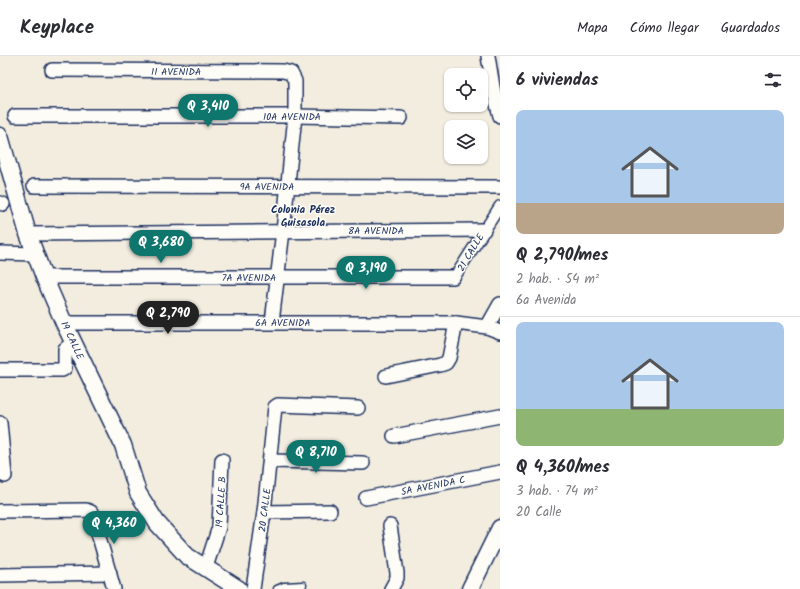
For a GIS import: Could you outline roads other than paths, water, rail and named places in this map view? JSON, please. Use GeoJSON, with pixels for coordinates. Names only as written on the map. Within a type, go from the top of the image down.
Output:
{"type":"FeatureCollection","features":[{"type":"Feature","properties":{"kind":"street"},"geometry":{"type":"LineString","coordinates":[[488,56],[494,93],[500,116]]}},
{"type":"Feature","properties":{"kind":"street","name":"11 AVENIDA"},"geometry":{"type":"LineString","coordinates":[[52,70],[283,71],[291,73],[295,81],[295,116]]}},
{"type":"Feature","properties":{"kind":"street","name":"10A AVENIDA"},"geometry":{"type":"LineString","coordinates":[[15,116],[295,116],[401,118]]}},
{"type":"Feature","properties":{"kind":"street"},"geometry":{"type":"LineString","coordinates":[[272,322],[284,231],[295,116]]}},
{"type":"Feature","properties":{"kind":"street","name":"19 CALLE"},"geometry":{"type":"LineString","coordinates":[[0,136],[35,254],[64,323],[123,445],[138,493],[150,513],[167,535],[187,556],[239,589]]}},
{"type":"Feature","properties":{"kind":"street","name":"9A AVENIDA"},"geometry":{"type":"LineString","coordinates":[[34,186],[500,187]]}},
{"type":"Feature","properties":{"kind":"street","name":"21 CALLE"},"geometry":{"type":"LineString","coordinates":[[453,277],[456,275],[500,206]]}},
{"type":"Feature","properties":{"kind":"street","name":"8A AVENIDA"},"geometry":{"type":"LineString","coordinates":[[28,234],[484,230]]}},
{"type":"Feature","properties":{"kind":"street"},"geometry":{"type":"LineString","coordinates":[[0,253],[35,254]]}},
{"type":"Feature","properties":{"kind":"street","name":"7A AVENIDA"},"geometry":{"type":"LineString","coordinates":[[44,277],[453,277]]}},
{"type":"Feature","properties":{"kind":"street"},"geometry":{"type":"LineString","coordinates":[[487,327],[500,304]]}},
{"type":"Feature","properties":{"kind":"street","name":"6A AVENIDA"},"geometry":{"type":"LineString","coordinates":[[64,323],[456,323],[487,327],[500,332]]}},
{"type":"Feature","properties":{"kind":"street"},"geometry":{"type":"LineString","coordinates":[[386,376],[446,363],[449,358],[456,323]]}},
{"type":"Feature","properties":{"kind":"street"},"geometry":{"type":"LineString","coordinates":[[0,370],[62,370],[65,368],[65,349],[74,342]]}},
{"type":"Feature","properties":{"kind":"street","name":"20 CALLE"},"geometry":{"type":"LineString","coordinates":[[253,589],[264,512],[275,407],[278,405],[358,408]]}},
{"type":"Feature","properties":{"kind":"street"},"geometry":{"type":"LineString","coordinates":[[394,436],[500,416]]}},
{"type":"Feature","properties":{"kind":"street"},"geometry":{"type":"LineString","coordinates":[[0,423],[5,476]]}},
{"type":"Feature","properties":{"kind":"street","name":"19 CALLE B"},"geometry":{"type":"LineString","coordinates":[[206,567],[219,527],[222,460]]}},
{"type":"Feature","properties":{"kind":"street"},"geometry":{"type":"LineString","coordinates":[[270,461],[363,463]]}},
{"type":"Feature","properties":{"kind":"street","name":"5A AVENIDA C"},"geometry":{"type":"LineString","coordinates":[[366,498],[500,472]]}},
{"type":"Feature","properties":{"kind":"street"},"geometry":{"type":"LineString","coordinates":[[0,512],[86,510],[91,512],[114,589]]}},
{"type":"Feature","properties":{"kind":"street"},"geometry":{"type":"LineString","coordinates":[[264,512],[330,511]]}},
{"type":"Feature","properties":{"kind":"street"},"geometry":{"type":"LineString","coordinates":[[390,526],[397,572],[397,578],[391,589]]}},
{"type":"Feature","properties":{"kind":"street"},"geometry":{"type":"LineString","coordinates":[[470,589],[500,530]]}},
{"type":"Feature","properties":{"kind":"street"},"geometry":{"type":"LineString","coordinates":[[0,575],[110,573]]}},
{"type":"Feature","properties":{"kind":"lane"},"geometry":{"type":"LineString","coordinates":[[277,589],[284,586],[303,585]]}},
{"type":"Feature","properties":{"kind":"district","name":"Colonia Pérez Guisasola"},"geometry":{"type":"Point","coordinates":[303,215]}}]}
